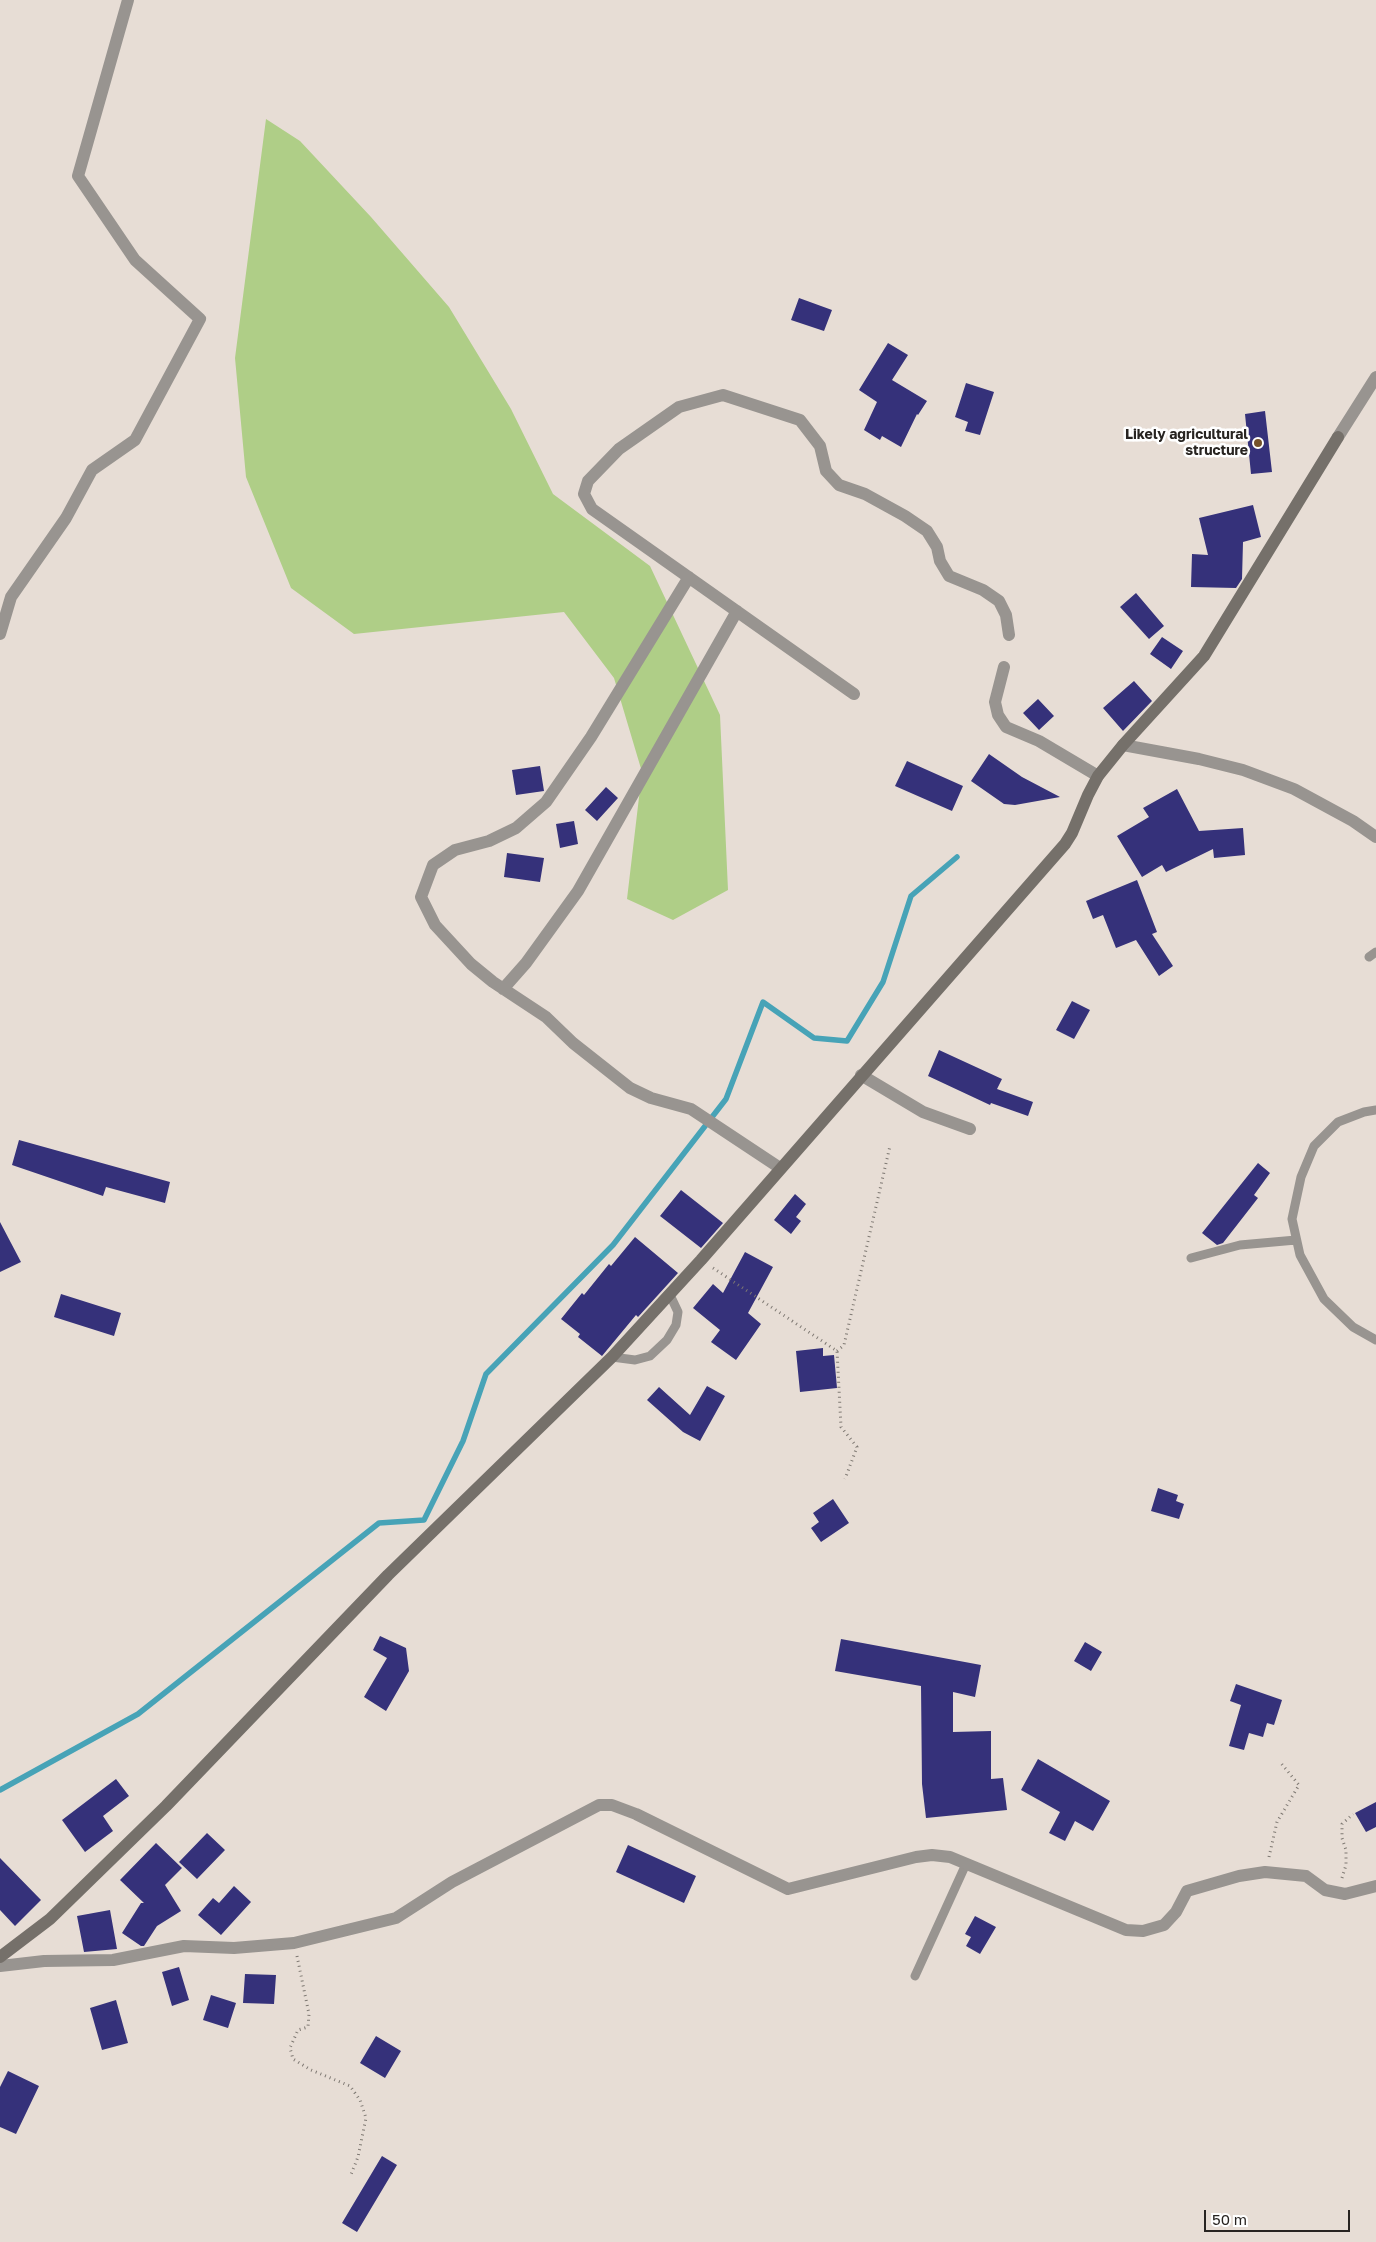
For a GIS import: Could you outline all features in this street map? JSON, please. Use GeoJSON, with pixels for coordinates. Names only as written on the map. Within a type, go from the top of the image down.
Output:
{"type":"FeatureCollection","features":[{"type":"Feature","properties":{"kind":"street"},"geometry":{"type":"LineString","coordinates":[[0,634],[12,596],[66,518],[92,470],[135,440],[200,319],[136,260],[78,176],[128,0]]}},
{"type":"Feature","properties":{"kind":"street"},"geometry":{"type":"LineString","coordinates":[[0,1957],[50,1919],[145,1826],[388,1576],[612,1357],[701,1260],[1065,844],[1098,776],[1123,745],[1204,656],[1376,377]]}},
{"type":"Feature","properties":{"kind":"street"},"geometry":{"type":"LineString","coordinates":[[854,694],[592,508],[584,494],[588,481],[619,449],[679,407],[723,395],[800,420],[820,446],[826,471],[839,485],[865,494],[926,531],[937,547],[940,561],[949,576],[983,590],[999,601],[1006,615],[1009,635]]}},
{"type":"Feature","properties":{"kind":"street"},"geometry":{"type":"LineString","coordinates":[[689,577],[591,737],[546,802],[516,828],[489,841],[455,850],[433,865],[421,897],[435,925],[471,964],[503,989],[546,1017],[573,1043],[630,1088],[651,1098],[691,1109],[780,1168]]}},
{"type":"Feature","properties":{"kind":"street"},"geometry":{"type":"LineString","coordinates":[[503,989],[526,963],[578,891],[737,611]]}},
{"type":"Feature","properties":{"kind":"street"},"geometry":{"type":"LineString","coordinates":[[1004,667],[996,702],[998,715],[1006,727],[1031,737],[1098,776]]}},
{"type":"Feature","properties":{"kind":"street"},"geometry":{"type":"LineString","coordinates":[[1123,745],[1199,759],[1244,770],[1294,789],[1353,821],[1376,837]]}},
{"type":"Feature","properties":{"kind":"street"},"geometry":{"type":"LineString","coordinates":[[861,1076],[923,1112],[970,1129]]}},
{"type":"Feature","properties":{"kind":"street"},"geometry":{"type":"LineString","coordinates":[[0,1966],[44,1962],[113,1960],[184,1946],[234,1948],[294,1943],[396,1918],[452,1882],[599,1805],[612,1805],[636,1814],[788,1889],[916,1857],[932,1855],[950,1857],[1126,1930],[1143,1931],[1164,1925],[1176,1912],[1187,1890],[1240,1876],[1265,1872],[1306,1876],[1326,1890],[1345,1894],[1376,1886]]}},
{"type":"Feature","properties":{"kind":"lane"},"geometry":{"type":"LineString","coordinates":[[1376,1110],[1364,1112],[1338,1122],[1314,1146],[1301,1177],[1292,1220],[1300,1255],[1324,1299],[1353,1327],[1376,1340]]}},
{"type":"Feature","properties":{"kind":"lane"},"geometry":{"type":"LineString","coordinates":[[1191,1258],[1240,1245],[1296,1240]]}},
{"type":"Feature","properties":{"kind":"lane"},"geometry":{"type":"LineString","coordinates":[[612,1357],[635,1360],[650,1356],[667,1340],[676,1325],[678,1312],[670,1295]]}},
{"type":"Feature","properties":{"kind":"lane"},"geometry":{"type":"LineString","coordinates":[[915,1976],[966,1864]]}},
{"type":"Feature","properties":{"kind":"path"},"geometry":{"type":"LineString","coordinates":[[837,1351],[844,1345],[890,1146]]}},
{"type":"Feature","properties":{"kind":"path"},"geometry":{"type":"LineString","coordinates":[[701,1260],[837,1351]]}},
{"type":"Feature","properties":{"kind":"path"},"geometry":{"type":"LineString","coordinates":[[837,1351],[841,1427],[857,1447],[845,1479]]}},
{"type":"Feature","properties":{"kind":"path"},"geometry":{"type":"LineString","coordinates":[[1265,1872],[1277,1822],[1299,1785],[1280,1762]]}},
{"type":"Feature","properties":{"kind":"path"},"geometry":{"type":"LineString","coordinates":[[1326,1890],[1344,1877],[1346,1850],[1342,1838],[1342,1824],[1352,1814]]}},
{"type":"Feature","properties":{"kind":"path"},"geometry":{"type":"LineString","coordinates":[[294,1943],[309,2014],[308,2027],[298,2030],[290,2048],[293,2059],[311,2070],[350,2086],[360,2100],[366,2118],[358,2156],[350,2176]]}},
{"type":"Feature","properties":{"kind":"green space"},"geometry":{"type":"Polygon","coordinates":[[[266,119],[300,141],[371,217],[449,307],[511,409],[553,494],[650,566],[720,715],[728,890],[673,920],[627,899],[642,772],[614,678],[564,612],[354,634],[291,588],[246,477],[235,358],[266,119]]]}},
{"type":"Feature","properties":{"kind":"building"},"geometry":{"type":"Polygon","coordinates":[[[799,298],[832,310],[824,331],[791,320],[799,298]]]}},
{"type":"Feature","properties":{"kind":"building"},"geometry":{"type":"Polygon","coordinates":[[[888,343],[908,355],[892,380],[927,401],[917,414],[901,447],[882,436],[880,440],[864,430],[877,402],[859,390],[888,343]]]}},
{"type":"Feature","properties":{"kind":"building"},"geometry":{"type":"Polygon","coordinates":[[[966,383],[994,392],[980,435],[965,431],[968,422],[955,417],[966,383]]]}},
{"type":"Feature","properties":{"kind":"building","name":"Likely agricultural structure"},"geometry":{"type":"Polygon","coordinates":[[[1265,411],[1272,472],[1251,474],[1245,414],[1265,411]]]}},
{"type":"Feature","properties":{"kind":"building"},"geometry":{"type":"Polygon","coordinates":[[[1253,505],[1261,537],[1243,542],[1242,579],[1236,588],[1191,587],[1192,554],[1208,555],[1199,518],[1253,505]]]}},
{"type":"Feature","properties":{"kind":"building"},"geometry":{"type":"Polygon","coordinates":[[[1136,593],[1164,626],[1149,639],[1120,607],[1136,593]]]}},
{"type":"Feature","properties":{"kind":"building"},"geometry":{"type":"Polygon","coordinates":[[[1162,637],[1183,651],[1171,669],[1150,654],[1162,637]]]}},
{"type":"Feature","properties":{"kind":"building"},"geometry":{"type":"Polygon","coordinates":[[[1134,681],[1152,701],[1123,731],[1103,708],[1134,681]]]}},
{"type":"Feature","properties":{"kind":"building"},"geometry":{"type":"Polygon","coordinates":[[[1038,699],[1054,716],[1039,730],[1023,713],[1038,699]]]}},
{"type":"Feature","properties":{"kind":"building"},"geometry":{"type":"Polygon","coordinates":[[[989,754],[1022,777],[1060,797],[1015,805],[1004,804],[971,781],[989,754]]]}},
{"type":"Feature","properties":{"kind":"building"},"geometry":{"type":"Polygon","coordinates":[[[907,761],[963,786],[952,811],[895,786],[907,761]]]}},
{"type":"Feature","properties":{"kind":"building"},"geometry":{"type":"Polygon","coordinates":[[[540,766],[544,791],[516,795],[512,770],[540,766]]]}},
{"type":"Feature","properties":{"kind":"building"},"geometry":{"type":"Polygon","coordinates":[[[606,787],[618,798],[597,821],[585,810],[606,787]]]}},
{"type":"Feature","properties":{"kind":"building"},"geometry":{"type":"Polygon","coordinates":[[[1177,789],[1199,831],[1243,828],[1245,855],[1214,858],[1213,849],[1166,872],[1162,865],[1142,877],[1117,836],[1149,817],[1143,808],[1177,789]]]}},
{"type":"Feature","properties":{"kind":"building"},"geometry":{"type":"Polygon","coordinates":[[[574,821],[578,844],[560,848],[556,824],[574,821]]]}},
{"type":"Feature","properties":{"kind":"building"},"geometry":{"type":"Polygon","coordinates":[[[507,853],[544,858],[540,882],[504,877],[507,853]]]}},
{"type":"Feature","properties":{"kind":"building"},"geometry":{"type":"Polygon","coordinates":[[[1137,880],[1157,932],[1152,934],[1173,966],[1159,976],[1136,940],[1116,948],[1103,915],[1093,919],[1086,901],[1137,880]]]}},
{"type":"Feature","properties":{"kind":"building"},"geometry":{"type":"Polygon","coordinates":[[[1072,1001],[1090,1010],[1074,1039],[1056,1030],[1072,1001]]]}},
{"type":"Feature","properties":{"kind":"building"},"geometry":{"type":"Polygon","coordinates":[[[939,1050],[1002,1079],[997,1089],[1033,1102],[1028,1116],[991,1103],[990,1105],[928,1076],[939,1050]]]}},
{"type":"Feature","properties":{"kind":"building"},"geometry":{"type":"Polygon","coordinates":[[[19,1140],[170,1182],[165,1203],[106,1187],[103,1196],[12,1165],[19,1140]]]}},
{"type":"Feature","properties":{"kind":"building"},"geometry":{"type":"Polygon","coordinates":[[[1258,1163],[1270,1173],[1254,1195],[1258,1198],[1223,1243],[1217,1245],[1202,1233],[1258,1163]]]}},
{"type":"Feature","properties":{"kind":"building"},"geometry":{"type":"Polygon","coordinates":[[[681,1190],[723,1223],[701,1248],[660,1216],[681,1190]]]}},
{"type":"Feature","properties":{"kind":"building"},"geometry":{"type":"Polygon","coordinates":[[[795,1194],[806,1204],[796,1217],[801,1221],[791,1234],[774,1220],[795,1194]]]}},
{"type":"Feature","properties":{"kind":"building"},"geometry":{"type":"Polygon","coordinates":[[[0,1222],[21,1262],[0,1272],[0,1222]]]}},
{"type":"Feature","properties":{"kind":"building"},"geometry":{"type":"Polygon","coordinates":[[[635,1237],[678,1273],[638,1317],[636,1315],[602,1356],[578,1337],[580,1334],[561,1319],[582,1293],[584,1295],[609,1264],[611,1266],[635,1237]]]}},
{"type":"Feature","properties":{"kind":"building"},"geometry":{"type":"Polygon","coordinates":[[[745,1252],[773,1267],[748,1313],[761,1324],[736,1360],[711,1342],[720,1330],[693,1308],[713,1284],[723,1293],[745,1252]]]}},
{"type":"Feature","properties":{"kind":"building"},"geometry":{"type":"Polygon","coordinates":[[[61,1294],[121,1313],[114,1336],[54,1317],[61,1294]]]}},
{"type":"Feature","properties":{"kind":"building"},"geometry":{"type":"Polygon","coordinates":[[[823,1348],[823,1356],[834,1355],[837,1388],[800,1392],[796,1351],[823,1348]]]}},
{"type":"Feature","properties":{"kind":"building"},"geometry":{"type":"Polygon","coordinates":[[[707,1386],[725,1396],[700,1441],[683,1432],[647,1400],[659,1387],[690,1415],[707,1386]]]}},
{"type":"Feature","properties":{"kind":"building"},"geometry":{"type":"Polygon","coordinates":[[[1158,1488],[1178,1495],[1176,1501],[1184,1504],[1179,1519],[1151,1511],[1158,1488]]]}},
{"type":"Feature","properties":{"kind":"building"},"geometry":{"type":"Polygon","coordinates":[[[833,1499],[849,1523],[821,1542],[811,1528],[819,1522],[813,1513],[833,1499]]]}},
{"type":"Feature","properties":{"kind":"building"},"geometry":{"type":"Polygon","coordinates":[[[380,1636],[406,1648],[409,1671],[386,1711],[364,1697],[387,1658],[373,1650],[380,1636]]]}},
{"type":"Feature","properties":{"kind":"building"},"geometry":{"type":"Polygon","coordinates":[[[841,1639],[981,1665],[975,1697],[953,1692],[953,1732],[991,1731],[991,1779],[1003,1778],[1007,1810],[926,1818],[922,1784],[921,1686],[835,1671],[841,1639]]]}},
{"type":"Feature","properties":{"kind":"building"},"geometry":{"type":"Polygon","coordinates":[[[1085,1642],[1102,1652],[1091,1671],[1074,1661],[1085,1642]]]}},
{"type":"Feature","properties":{"kind":"building"},"geometry":{"type":"Polygon","coordinates":[[[1236,1684],[1282,1700],[1274,1725],[1267,1723],[1263,1737],[1249,1733],[1244,1750],[1229,1746],[1241,1705],[1230,1701],[1236,1684]]]}},
{"type":"Feature","properties":{"kind":"building"},"geometry":{"type":"Polygon","coordinates":[[[1038,1759],[1110,1801],[1093,1831],[1075,1821],[1065,1841],[1049,1833],[1060,1812],[1021,1790],[1038,1759]]]}},
{"type":"Feature","properties":{"kind":"building"},"geometry":{"type":"Polygon","coordinates":[[[116,1779],[129,1796],[103,1816],[113,1831],[85,1852],[62,1820],[116,1779]]]}},
{"type":"Feature","properties":{"kind":"building"},"geometry":{"type":"Polygon","coordinates":[[[1376,1802],[1376,1827],[1366,1832],[1355,1813],[1376,1802]]]}},
{"type":"Feature","properties":{"kind":"building"},"geometry":{"type":"Polygon","coordinates":[[[207,1833],[225,1850],[197,1879],[179,1862],[207,1833]]]}},
{"type":"Feature","properties":{"kind":"building"},"geometry":{"type":"Polygon","coordinates":[[[156,1843],[182,1868],[165,1885],[181,1911],[157,1926],[144,1946],[141,1946],[122,1933],[141,1903],[144,1903],[120,1880],[156,1843]]]}},
{"type":"Feature","properties":{"kind":"building"},"geometry":{"type":"Polygon","coordinates":[[[628,1845],[696,1876],[684,1903],[616,1872],[628,1845]]]}},
{"type":"Feature","properties":{"kind":"building"},"geometry":{"type":"Polygon","coordinates":[[[0,1858],[41,1900],[15,1926],[0,1910],[0,1858]]]}},
{"type":"Feature","properties":{"kind":"building"},"geometry":{"type":"Polygon","coordinates":[[[234,1886],[251,1902],[221,1935],[198,1915],[213,1898],[219,1903],[234,1886]]]}},
{"type":"Feature","properties":{"kind":"building"},"geometry":{"type":"Polygon","coordinates":[[[110,1910],[117,1949],[84,1952],[77,1916],[110,1910]]]}},
{"type":"Feature","properties":{"kind":"building"},"geometry":{"type":"Polygon","coordinates":[[[975,1916],[996,1927],[980,1954],[966,1946],[971,1937],[965,1934],[975,1916]]]}},
{"type":"Feature","properties":{"kind":"building"},"geometry":{"type":"Polygon","coordinates":[[[179,1967],[189,2000],[172,2006],[162,1972],[179,1967]]]}},
{"type":"Feature","properties":{"kind":"building"},"geometry":{"type":"Polygon","coordinates":[[[245,1974],[276,1975],[274,2004],[243,2003],[245,1974]]]}},
{"type":"Feature","properties":{"kind":"building"},"geometry":{"type":"Polygon","coordinates":[[[211,1995],[236,2003],[228,2028],[203,2020],[211,1995]]]}},
{"type":"Feature","properties":{"kind":"building"},"geometry":{"type":"Polygon","coordinates":[[[116,2000],[128,2043],[102,2050],[90,2008],[116,2000]]]}},
{"type":"Feature","properties":{"kind":"building"},"geometry":{"type":"Polygon","coordinates":[[[376,2036],[401,2051],[385,2078],[360,2063],[376,2036]]]}},
{"type":"Feature","properties":{"kind":"building"},"geometry":{"type":"Polygon","coordinates":[[[8,2071],[39,2086],[16,2134],[0,2127],[0,2087],[8,2071]]]}},
{"type":"Feature","properties":{"kind":"building"},"geometry":{"type":"Polygon","coordinates":[[[382,2156],[397,2165],[357,2232],[342,2223],[382,2156]]]}},
{"type":"Feature","properties":{"kind":"waterway"},"geometry":{"type":"LineString","coordinates":[[0,1790],[138,1714],[379,1523],[424,1520],[463,1441],[486,1374],[613,1245],[726,1099],[763,1002],[814,1038],[847,1041],[883,982],[911,896],[957,857]]}},
{"type":"Feature","properties":{"kind":"place","name":"Likely agricultural structure"},"geometry":{"type":"Point","coordinates":[1258,443]}}]}
